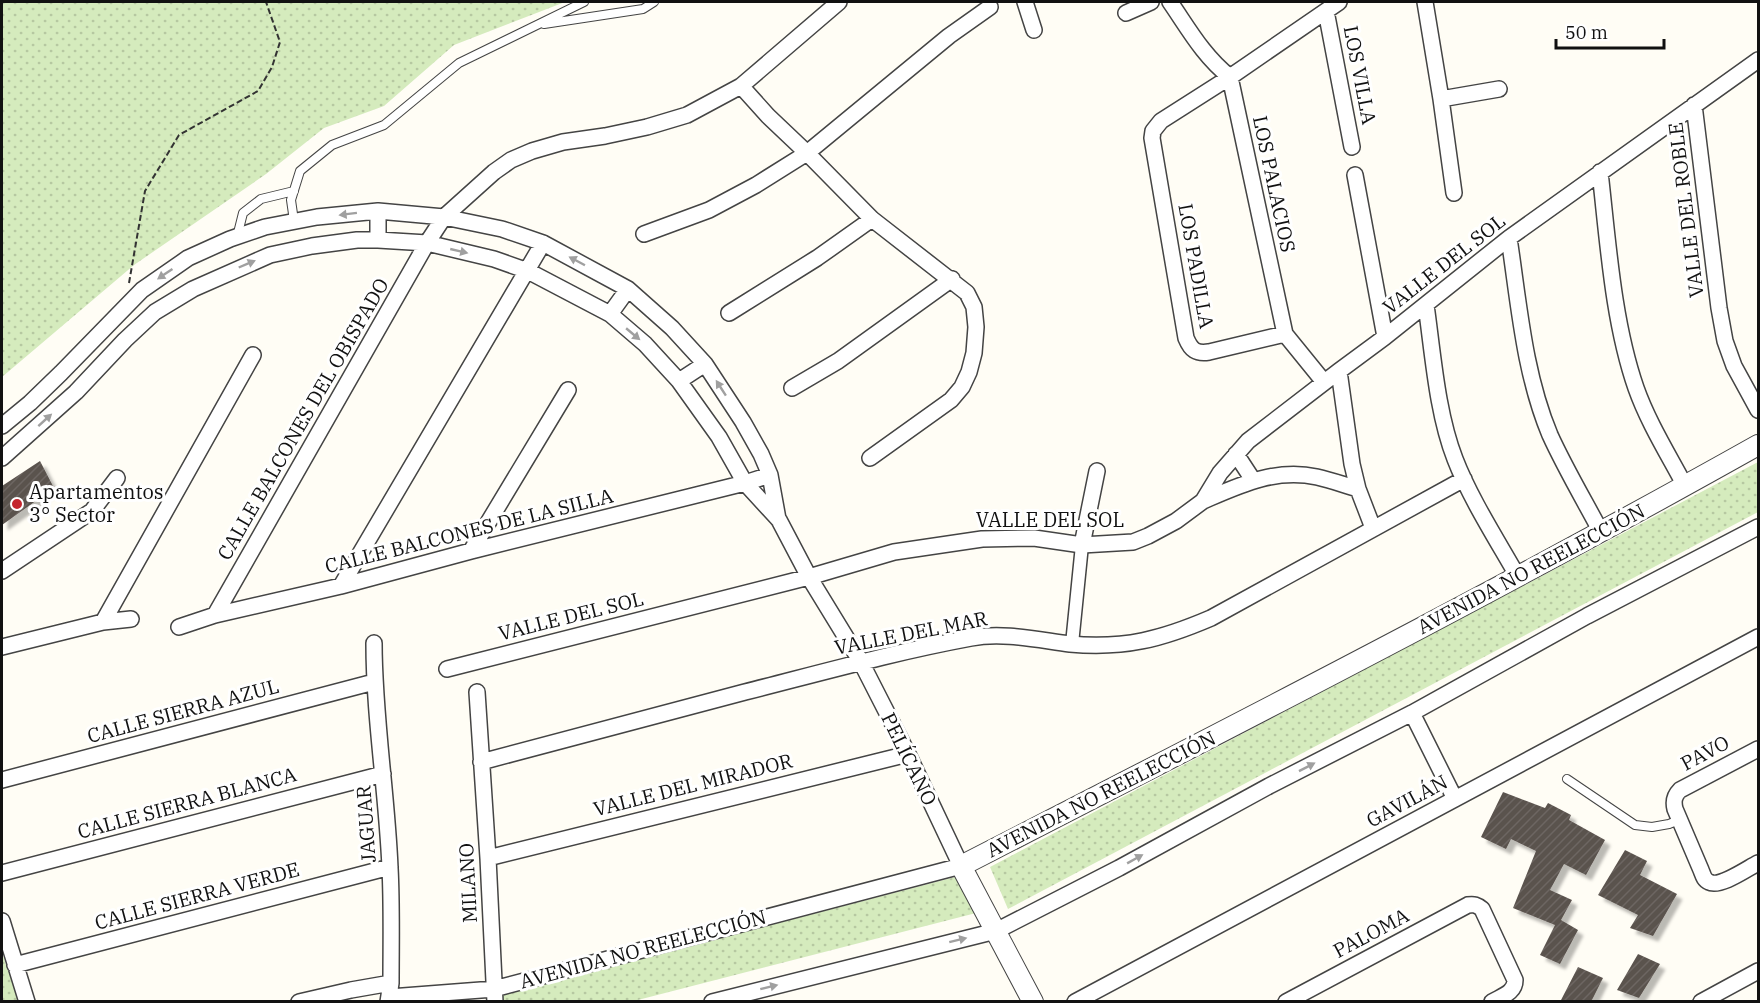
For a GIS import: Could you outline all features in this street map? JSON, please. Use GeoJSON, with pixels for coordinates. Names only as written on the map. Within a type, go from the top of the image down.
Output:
{"type":"FeatureCollection","features":[{"type":"Feature","properties":{"kind":"street","name":"CALLE BALCONES DEL OBISPADO"},"geometry":{"type":"LineString","coordinates":[[214,615],[444,216],[494,172],[532,151],[563,142],[647,127],[687,115],[741,86],[840,2]]}},
{"type":"Feature","properties":{"kind":"street"},"geometry":{"type":"LineString","coordinates":[[1024,2],[1034,30]]}},
{"type":"Feature","properties":{"kind":"street"},"geometry":{"type":"LineString","coordinates":[[1126,14],[1151,2]]}},
{"type":"Feature","properties":{"kind":"street"},"geometry":{"type":"LineString","coordinates":[[1170,2],[1205,53],[1230,77],[1339,2]]}},
{"type":"Feature","properties":{"kind":"street"},"geometry":{"type":"LineString","coordinates":[[1425,2],[1454,193]]}},
{"type":"Feature","properties":{"kind":"street"},"geometry":{"type":"LineString","coordinates":[[644,234],[709,210],[756,185],[807,153],[949,36],[990,8]]}},
{"type":"Feature","properties":{"kind":"street","name":"LOS VILLA"},"geometry":{"type":"LineString","coordinates":[[1326,11],[1352,147]]}},
{"type":"Feature","properties":{"kind":"street","name":"VALLE DEL SOL"},"geometry":{"type":"LineString","coordinates":[[447,669],[810,577],[894,552],[982,539],[1034,538],[1082,545],[1133,542],[1148,536],[1176,521],[1203,501],[1220,473],[1248,441],[1385,337],[1509,238],[1758,60]]}},
{"type":"Feature","properties":{"kind":"street","name":"LOS PADILLA"},"geometry":{"type":"LineString","coordinates":[[1230,77],[1161,121],[1153,131],[1153,145],[1186,338],[1190,347],[1201,353],[1285,334]]}},
{"type":"Feature","properties":{"kind":"street","name":"LOS PALACIOS"},"geometry":{"type":"LineString","coordinates":[[1230,77],[1285,334],[1324,382]]}},
{"type":"Feature","properties":{"kind":"street"},"geometry":{"type":"LineString","coordinates":[[741,86],[768,116],[872,219],[952,279],[967,292],[974,307],[976,327],[974,354],[962,387],[951,400],[870,459]]}},
{"type":"Feature","properties":{"kind":"street"},"geometry":{"type":"LineString","coordinates":[[1441,99],[1499,88]]}},
{"type":"Feature","properties":{"kind":"street","name":"VALLE DEL ROBLE"},"geometry":{"type":"LineString","coordinates":[[1694,105],[1725,341],[1734,366],[1758,410]]}},
{"type":"Feature","properties":{"kind":"street"},"geometry":{"type":"LineString","coordinates":[[1600,172],[1614,284],[1629,365],[1646,413],[1685,486]]}},
{"type":"Feature","properties":{"kind":"street"},"geometry":{"type":"LineString","coordinates":[[1355,175],[1385,337]]}},
{"type":"Feature","properties":{"kind":"street","name":"PELÍCANO"},"geometry":{"type":"LineString","coordinates":[[2,426],[61,373],[124,306],[142,290],[188,258],[265,227],[317,217],[378,211],[444,216],[502,229],[543,243],[628,289],[672,328],[705,364],[761,454],[770,475],[779,520]]}},
{"type":"Feature","properties":{"kind":"street"},"geometry":{"type":"LineString","coordinates":[[378,211],[378,240]]}},
{"type":"Feature","properties":{"kind":"street"},"geometry":{"type":"LineString","coordinates":[[729,313],[817,258],[872,219]]}},
{"type":"Feature","properties":{"kind":"street"},"geometry":{"type":"LineString","coordinates":[[265,227],[270,255]]}},
{"type":"Feature","properties":{"kind":"street"},"geometry":{"type":"LineString","coordinates":[[1509,238],[1524,336],[1541,407],[1554,442],[1601,532]]}},
{"type":"Feature","properties":{"kind":"street","name":"PELÍCANO"},"geometry":{"type":"LineString","coordinates":[[2,458],[76,392],[155,312],[193,288],[270,255],[357,240],[427,243],[494,259],[528,271],[610,315],[645,344],[679,381],[719,437],[745,483],[779,520],[861,662],[908,753],[961,866],[1033,1002]]}},
{"type":"Feature","properties":{"kind":"street"},"geometry":{"type":"LineString","coordinates":[[341,586],[543,243]]}},
{"type":"Feature","properties":{"kind":"street"},"geometry":{"type":"LineString","coordinates":[[792,388],[838,361],[952,279]]}},
{"type":"Feature","properties":{"kind":"street"},"geometry":{"type":"LineString","coordinates":[[610,315],[628,289]]}},
{"type":"Feature","properties":{"kind":"street"},"geometry":{"type":"LineString","coordinates":[[142,290],[155,312]]}},
{"type":"Feature","properties":{"kind":"street"},"geometry":{"type":"LineString","coordinates":[[1426,305],[1439,393],[1455,459],[1518,577]]}},
{"type":"Feature","properties":{"kind":"street"},"geometry":{"type":"LineString","coordinates":[[103,622],[253,355]]}},
{"type":"Feature","properties":{"kind":"street"},"geometry":{"type":"LineString","coordinates":[[679,381],[705,364]]}},
{"type":"Feature","properties":{"kind":"street"},"geometry":{"type":"LineString","coordinates":[[1339,371],[1347,434],[1358,489],[1373,528]]}},
{"type":"Feature","properties":{"kind":"street"},"geometry":{"type":"LineString","coordinates":[[471,551],[568,390]]}},
{"type":"Feature","properties":{"kind":"street"},"geometry":{"type":"LineString","coordinates":[[719,437],[743,422]]}},
{"type":"Feature","properties":{"kind":"street","name":"AVENIDA NO REELECCIÓN"},"geometry":{"type":"LineString","coordinates":[[299,1002],[390,994],[494,995],[961,866],[1518,577],[1758,445]]}},
{"type":"Feature","properties":{"kind":"street"},"geometry":{"type":"LineString","coordinates":[[1236,454],[1253,480]]}},
{"type":"Feature","properties":{"kind":"street"},"geometry":{"type":"LineString","coordinates":[[1072,644],[1082,545],[1097,471]]}},
{"type":"Feature","properties":{"kind":"street"},"geometry":{"type":"LineString","coordinates":[[1203,501],[1253,480],[1293,474],[1316,477],[1358,489]]}},
{"type":"Feature","properties":{"kind":"street","name":"CALLE BALCONES DE LA SILLA"},"geometry":{"type":"LineString","coordinates":[[178,627],[214,615],[341,586],[770,475]]}},
{"type":"Feature","properties":{"kind":"street"},"geometry":{"type":"LineString","coordinates":[[2,571],[92,511],[117,478]]}},
{"type":"Feature","properties":{"kind":"street","name":"VALLE DEL MAR"},"geometry":{"type":"LineString","coordinates":[[481,762],[861,662],[974,638],[998,636],[1072,644],[1116,645],[1146,641],[1178,632],[1211,618],[1464,479]]}},
{"type":"Feature","properties":{"kind":"street"},"geometry":{"type":"LineString","coordinates":[[712,1002],[996,931],[1412,713],[1587,616],[1758,528]]}},
{"type":"Feature","properties":{"kind":"street"},"geometry":{"type":"LineString","coordinates":[[2,647],[103,622],[131,619]]}},
{"type":"Feature","properties":{"kind":"street","name":"GAVILÁN"},"geometry":{"type":"LineString","coordinates":[[1075,1002],[1758,637]]}},
{"type":"Feature","properties":{"kind":"street","name":"JAGUAR"},"geometry":{"type":"LineString","coordinates":[[374,643],[374,682],[390,867],[390,994]]}},
{"type":"Feature","properties":{"kind":"street","name":"CALLE SIERRA AZUL"},"geometry":{"type":"LineString","coordinates":[[2,780],[374,682]]}},
{"type":"Feature","properties":{"kind":"street","name":"MILANO"},"geometry":{"type":"LineString","coordinates":[[477,692],[494,995]]}},
{"type":"Feature","properties":{"kind":"street"},"geometry":{"type":"LineString","coordinates":[[1412,713],[1455,799]]}},
{"type":"Feature","properties":{"kind":"street","name":"PAVO"},"geometry":{"type":"LineString","coordinates":[[1679,820],[1674,810],[1674,798],[1680,790],[1758,749]]}},
{"type":"Feature","properties":{"kind":"street","name":"VALLE DEL MIRADOR"},"geometry":{"type":"LineString","coordinates":[[488,858],[908,753]]}},
{"type":"Feature","properties":{"kind":"street","name":"CALLE SIERRA BLANCA"},"geometry":{"type":"LineString","coordinates":[[2,873],[383,774]]}},
{"type":"Feature","properties":{"kind":"street"},"geometry":{"type":"LineString","coordinates":[[1679,820],[1705,878],[1711,883],[1727,880],[1758,862]]}},
{"type":"Feature","properties":{"kind":"street","name":"CALLE SIERRA VERDE"},"geometry":{"type":"LineString","coordinates":[[15,965],[390,867]]}},
{"type":"Feature","properties":{"kind":"street","name":"PALOMA"},"geometry":{"type":"LineString","coordinates":[[1286,1002],[1468,904],[1482,909],[1514,976],[1515,985],[1511,992],[1492,1002]]}},
{"type":"Feature","properties":{"kind":"street"},"geometry":{"type":"LineString","coordinates":[[2,921],[27,1002]]}},
{"type":"Feature","properties":{"kind":"street"},"geometry":{"type":"LineString","coordinates":[[1701,1002],[1758,971]]}},
{"type":"Feature","properties":{"kind":"lane"},"geometry":{"type":"LineString","coordinates":[[294,221],[291,200],[300,171],[332,145],[384,125],[459,63],[584,2]]}},
{"type":"Feature","properties":{"kind":"lane"},"geometry":{"type":"LineString","coordinates":[[534,26],[643,9],[654,2]]}},
{"type":"Feature","properties":{"kind":"lane"},"geometry":{"type":"LineString","coordinates":[[237,237],[243,213],[261,199],[294,191]]}},
{"type":"Feature","properties":{"kind":"lane"},"geometry":{"type":"LineString","coordinates":[[1567,778],[1635,825],[1652,827],[1679,820]]}},
{"type":"Feature","properties":{"kind":"path"},"geometry":{"type":"LineString","coordinates":[[124,306],[145,191],[179,135],[258,91],[272,67],[280,42],[266,2]]}},
{"type":"Feature","properties":{"kind":"green space"},"geometry":{"type":"Polygon","coordinates":[[[2,2],[565,2],[454,45],[384,106],[324,128],[266,174],[134,265],[2,377],[2,2]]]}},
{"type":"Feature","properties":{"kind":"green space"},"geometry":{"type":"Polygon","coordinates":[[[1758,462],[1758,512],[1008,909],[990,867],[1758,462]]]}},
{"type":"Feature","properties":{"kind":"green space"},"geometry":{"type":"Polygon","coordinates":[[[963,875],[980,912],[634,1001],[502,1001],[501,995],[963,875]]]}},
{"type":"Feature","properties":{"kind":"green space"},"geometry":{"type":"Polygon","coordinates":[[[2,953],[19,1001],[2,1001],[2,953]]]}},
{"type":"Feature","properties":{"kind":"building","name":"Apartamentos 3° Sector"},"geometry":{"type":"Polygon","coordinates":[[[40,461],[54,488],[2,525],[2,486],[40,461]]]}},
{"type":"Feature","properties":{"kind":"building"},"geometry":{"type":"Polygon","coordinates":[[[1503,792],[1545,808],[1548,803],[1571,815],[1569,820],[1605,840],[1586,875],[1564,864],[1550,890],[1572,900],[1561,920],[1578,930],[1560,964],[1540,955],[1555,925],[1513,908],[1536,851],[1511,839],[1506,849],[1481,837],[1503,792]]]}},
{"type":"Feature","properties":{"kind":"building"},"geometry":{"type":"Polygon","coordinates":[[[1625,850],[1647,861],[1640,875],[1677,894],[1653,936],[1630,928],[1638,915],[1598,895],[1625,850]]]}},
{"type":"Feature","properties":{"kind":"building"},"geometry":{"type":"Polygon","coordinates":[[[1638,954],[1660,964],[1639,998],[1617,990],[1638,954]]]}},
{"type":"Feature","properties":{"kind":"building"},"geometry":{"type":"Polygon","coordinates":[[[1578,967],[1603,978],[1591,1002],[1560,1002],[1578,967]]]}},
{"type":"Feature","properties":{"kind":"place","name":"Apartamentos 3° Sector"},"geometry":{"type":"Point","coordinates":[17,504]}}]}
